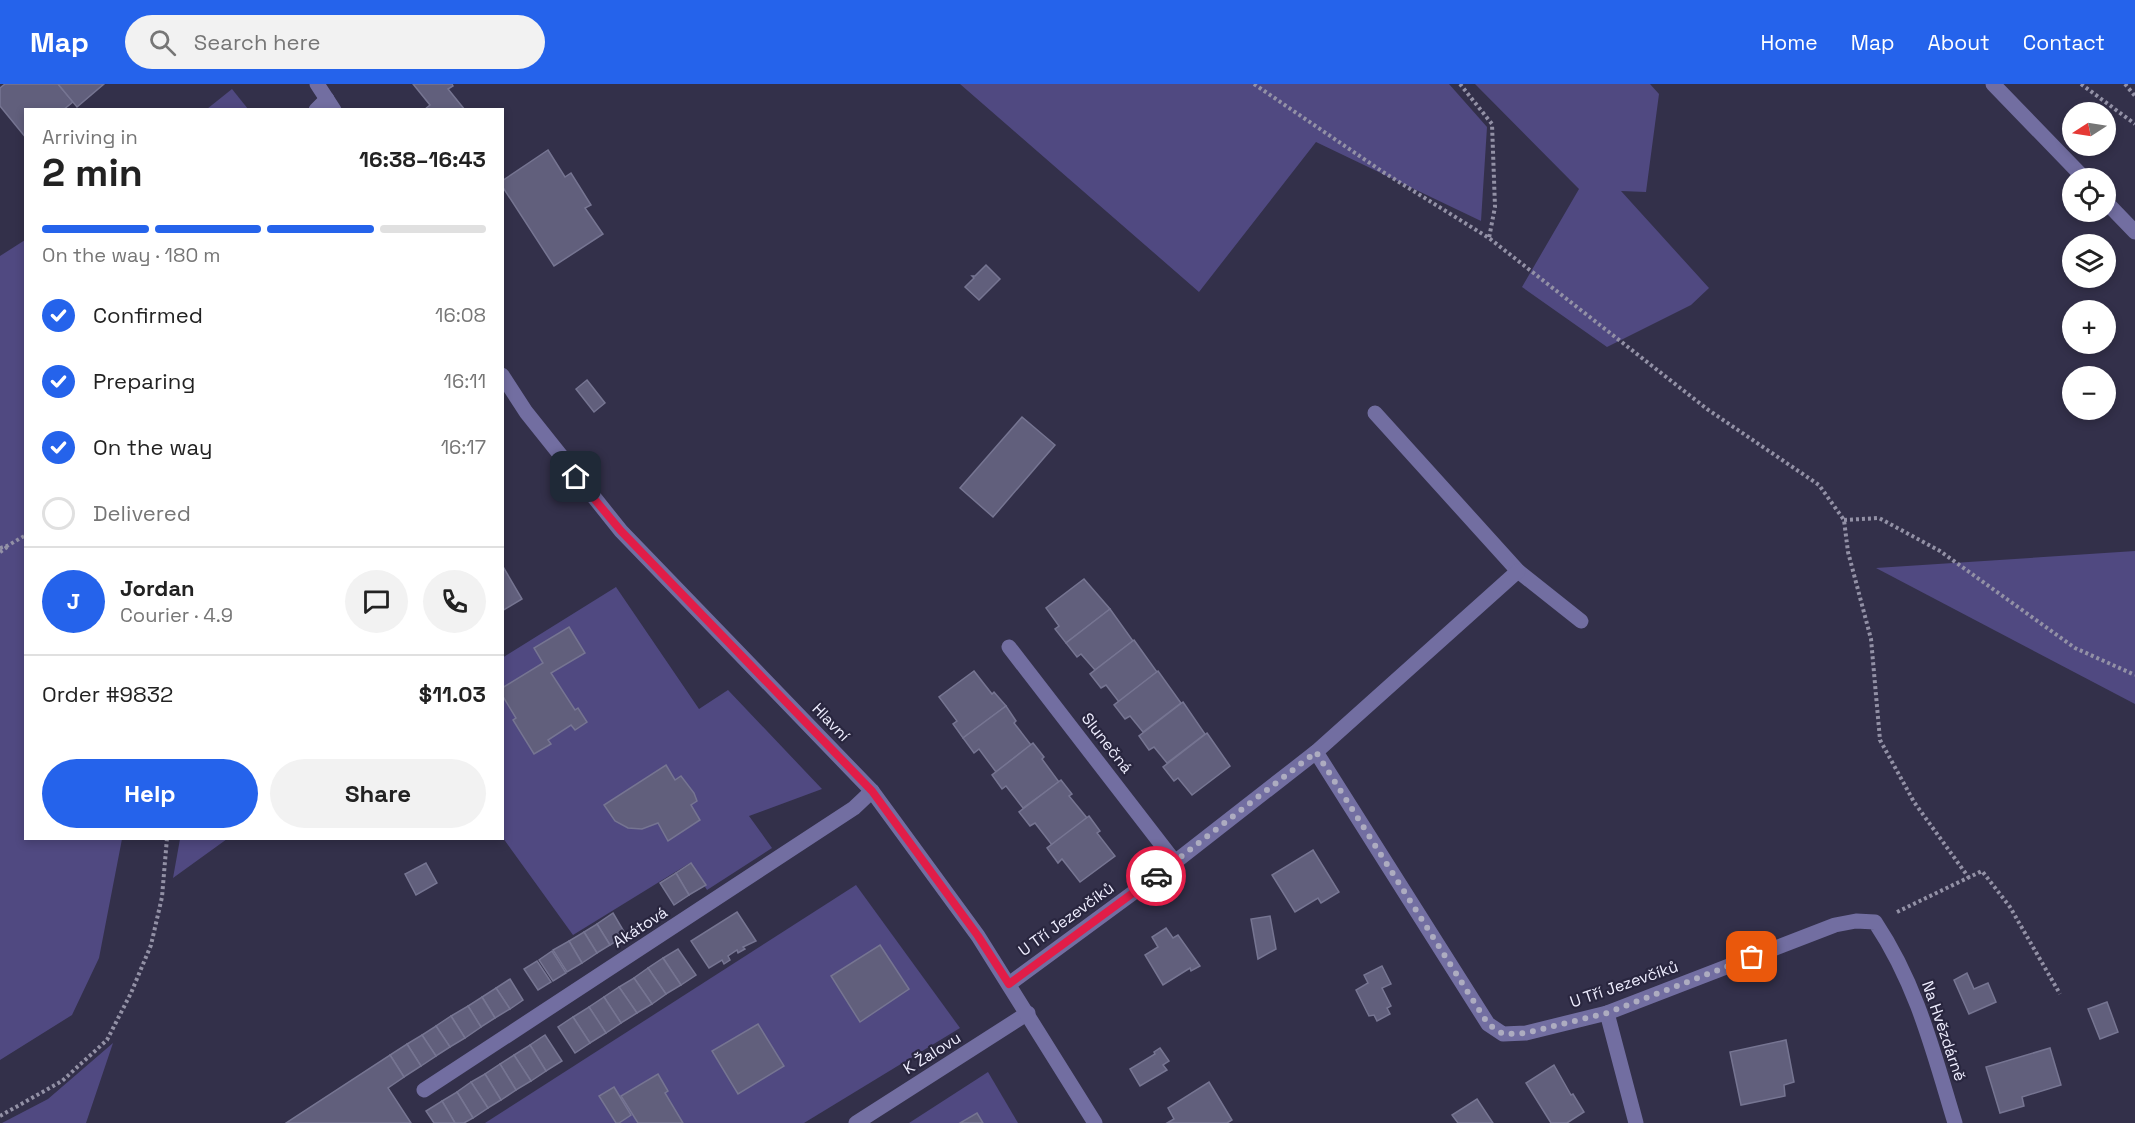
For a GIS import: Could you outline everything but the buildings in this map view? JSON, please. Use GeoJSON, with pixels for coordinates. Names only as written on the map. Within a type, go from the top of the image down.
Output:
{"type":"FeatureCollection","features":[{"type":"Feature","properties":{"kind":"street"},"geometry":{"type":"LineString","coordinates":[[317,84],[325,106]]}},
{"type":"Feature","properties":{"kind":"street"},"geometry":{"type":"LineString","coordinates":[[1993,84],[2074,168]]}},
{"type":"Feature","properties":{"kind":"street"},"geometry":{"type":"LineString","coordinates":[[2116,212],[2135,232]]}},
{"type":"Feature","properties":{"kind":"street","name":"Hlavní"},"geometry":{"type":"LineString","coordinates":[[504,378],[526,412],[621,531],[872,791],[978,936],[1095,1123]]}},
{"type":"Feature","properties":{"kind":"street"},"geometry":{"type":"LineString","coordinates":[[1375,413],[1518,571],[1581,621]]}},
{"type":"Feature","properties":{"kind":"street","name":"U Tří Jezevčíků"},"geometry":{"type":"LineString","coordinates":[[1009,984],[1175,862],[1316,752],[1518,571]]}},
{"type":"Feature","properties":{"kind":"street","name":"Slunečná"},"geometry":{"type":"LineString","coordinates":[[1009,647],[1175,862]]}},
{"type":"Feature","properties":{"kind":"street","name":"U Tří Jezevčíků"},"geometry":{"type":"LineString","coordinates":[[1316,752],[1488,1024],[1503,1034],[1526,1033],[1607,1013],[1835,925],[1856,921],[1875,922]]}},
{"type":"Feature","properties":{"kind":"street","name":"Akátová"},"geometry":{"type":"LineString","coordinates":[[424,1090],[854,808],[872,791]]}},
{"type":"Feature","properties":{"kind":"street","name":"Na Hvězdárně"},"geometry":{"type":"LineString","coordinates":[[1875,922],[1892,948],[1920,1007],[1955,1123]]}},
{"type":"Feature","properties":{"kind":"street","name":"K Žalovu"},"geometry":{"type":"LineString","coordinates":[[856,1123],[1028,1013]]}},
{"type":"Feature","properties":{"kind":"street"},"geometry":{"type":"LineString","coordinates":[[1607,1013],[1636,1123]]}},
{"type":"Feature","properties":{"kind":"path"},"geometry":{"type":"LineString","coordinates":[[1254,84],[1383,172],[1490,238],[1707,409],[1819,485],[1844,520],[1848,552],[1871,639],[1880,740],[1914,802],[1969,878]]}},
{"type":"Feature","properties":{"kind":"path"},"geometry":{"type":"LineString","coordinates":[[1460,84],[1492,124],[1495,207],[1490,238]]}},
{"type":"Feature","properties":{"kind":"path"},"geometry":{"type":"LineString","coordinates":[[2080,84],[2135,124]]}},
{"type":"Feature","properties":{"kind":"path"},"geometry":{"type":"LineString","coordinates":[[2125,84],[2135,96]]}},
{"type":"Feature","properties":{"kind":"path"},"geometry":{"type":"LineString","coordinates":[[1844,520],[1879,518],[1940,551],[2075,648],[2135,675]]}},
{"type":"Feature","properties":{"kind":"path"},"geometry":{"type":"LineString","coordinates":[[0,550],[24,536]]}},
{"type":"Feature","properties":{"kind":"path"},"geometry":{"type":"LineString","coordinates":[[0,1116],[62,1081],[107,1040],[131,993],[151,945],[162,897],[167,840]]}},
{"type":"Feature","properties":{"kind":"path"},"geometry":{"type":"LineString","coordinates":[[1875,922],[1982,871],[2010,907],[2060,994]]}},
{"type":"Feature","properties":{"kind":"shaded area"},"geometry":{"type":"Polygon","coordinates":[[[960,84],[1449,84],[1487,127],[1481,221],[1316,142],[1199,292],[960,84]]]}},
{"type":"Feature","properties":{"kind":"shaded area"},"geometry":{"type":"Polygon","coordinates":[[[1475,84],[1650,84],[1659,94],[1646,192],[1621,191],[1709,288],[1691,305],[1607,347],[1522,287],[1579,189],[1475,84]]]}},
{"type":"Feature","properties":{"kind":"shaded area"},"geometry":{"type":"Polygon","coordinates":[[[232,89],[247,108],[208,108],[232,89]]]}},
{"type":"Feature","properties":{"kind":"shaded area"},"geometry":{"type":"Polygon","coordinates":[[[24,241],[24,840],[122,840],[99,958],[72,1015],[0,1060],[0,256],[24,241]]]}},
{"type":"Feature","properties":{"kind":"shaded area"},"geometry":{"type":"Polygon","coordinates":[[[2135,551],[2135,704],[1876,568],[2135,551]]]}},
{"type":"Feature","properties":{"kind":"shaded area"},"geometry":{"type":"Polygon","coordinates":[[[616,587],[699,709],[728,690],[822,789],[749,816],[772,848],[707,890],[690,863],[573,935],[504,839],[504,657],[616,587]]]}},
{"type":"Feature","properties":{"kind":"shaded area"},"geometry":{"type":"Polygon","coordinates":[[[180,840],[226,840],[173,878],[180,840]]]}},
{"type":"Feature","properties":{"kind":"shaded area"},"geometry":{"type":"Polygon","coordinates":[[[856,885],[960,1028],[804,1123],[485,1123],[856,885]]]}},
{"type":"Feature","properties":{"kind":"shaded area"},"geometry":{"type":"Polygon","coordinates":[[[113,1043],[86,1123],[2,1123],[48,1099],[113,1043]]]}},
{"type":"Feature","properties":{"kind":"shaded area"},"geometry":{"type":"Polygon","coordinates":[[[988,1072],[1018,1123],[909,1123],[988,1072]]]}},
{"type":"Feature","properties":{"kind":"way so far"},"geometry":{"type":"LineString","coordinates":[[1156,876],[1316,752],[1488,1024],[1503,1034],[1526,1033],[1607,1013],[1752,957]]}},
{"type":"Feature","properties":{"kind":"route"},"geometry":{"type":"LineString","coordinates":[[576,477],[621,531],[872,791],[978,936],[1009,984],[1156,876]]}}]}
